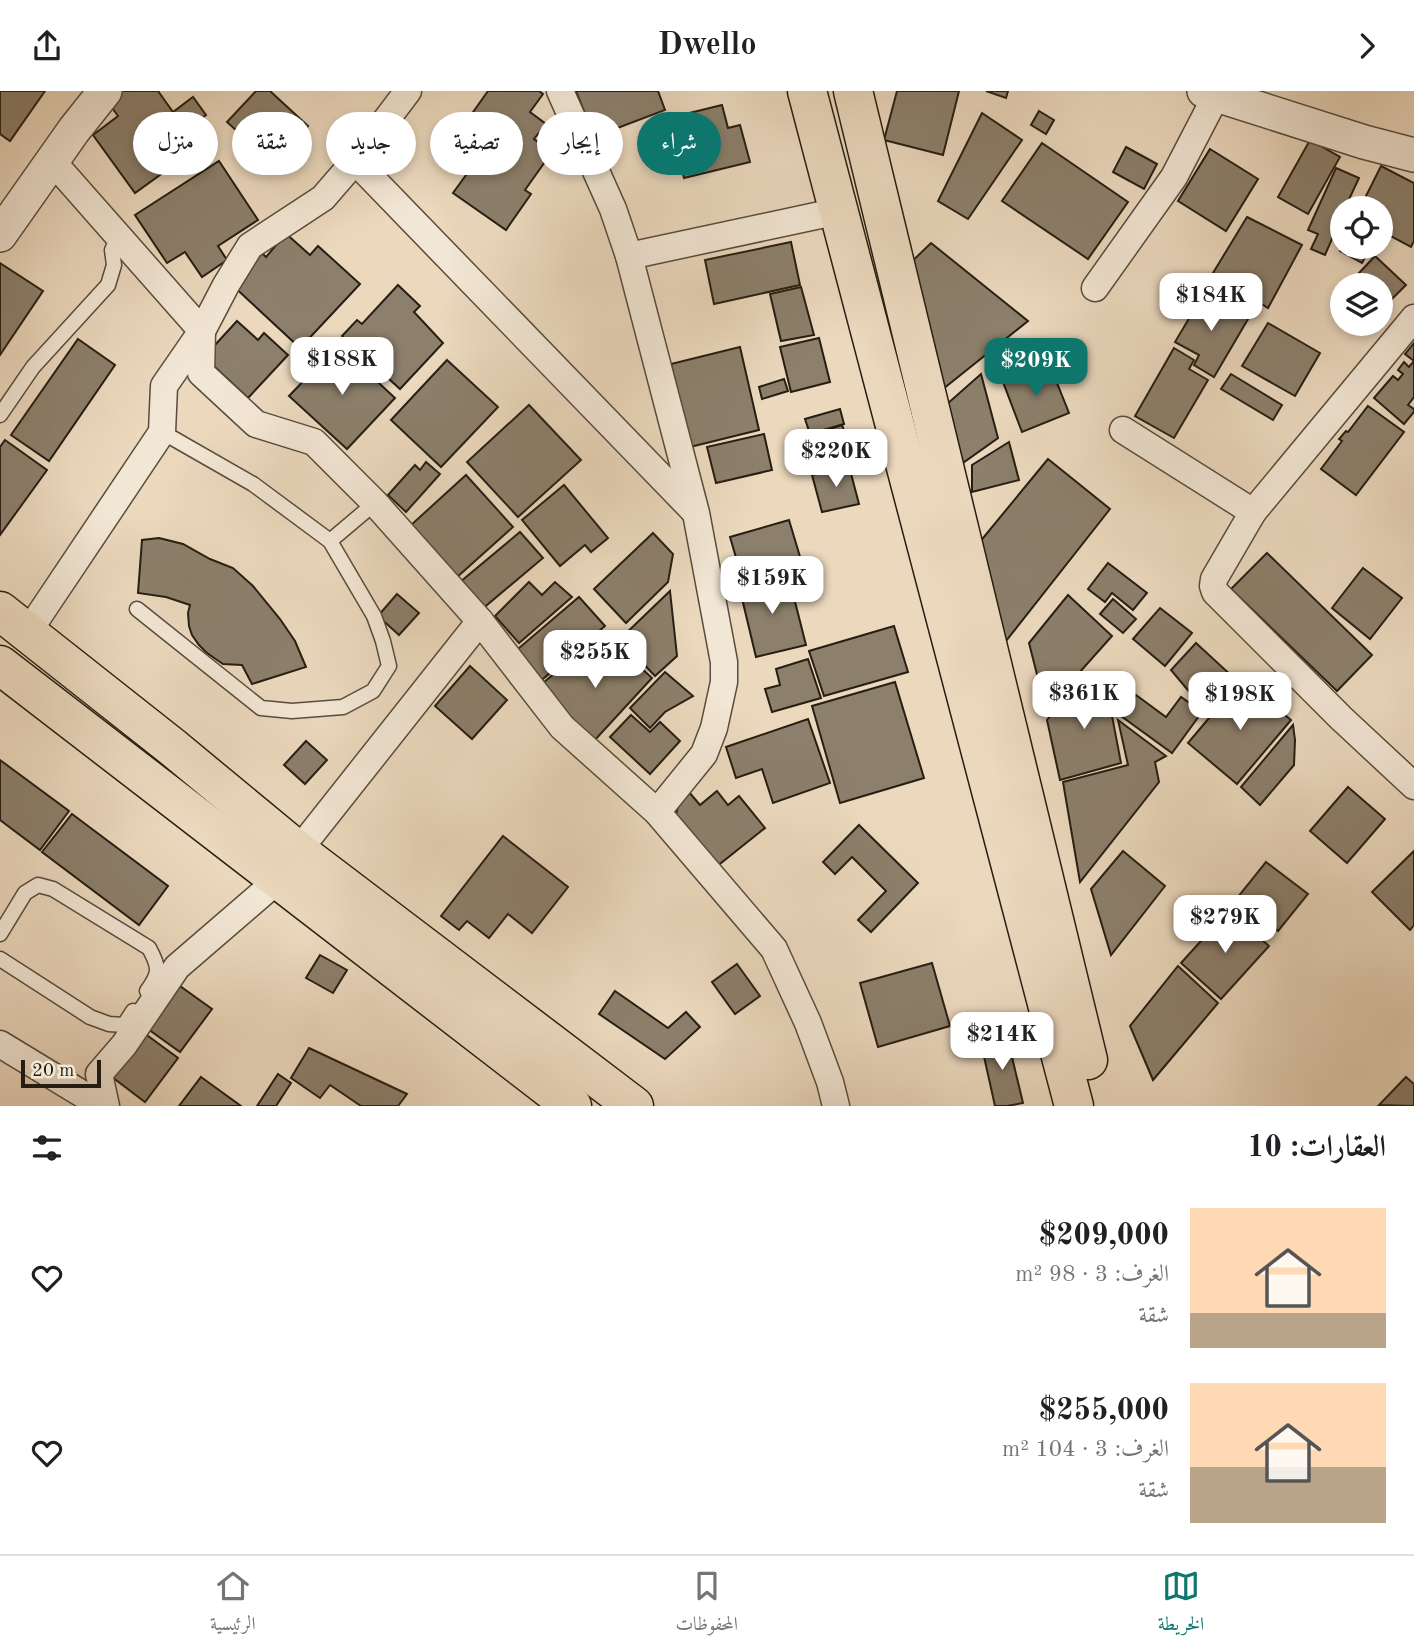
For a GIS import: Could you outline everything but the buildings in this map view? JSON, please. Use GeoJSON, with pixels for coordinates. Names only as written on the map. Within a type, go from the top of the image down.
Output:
{"type":"FeatureCollection","features":[{"type":"Feature","properties":{"kind":"main road"},"geometry":{"type":"LineString","coordinates":[[807,91],[1074,1106]]}},
{"type":"Feature","properties":{"kind":"main road"},"geometry":{"type":"LineString","coordinates":[[853,91],[1100,1106]]}},
{"type":"Feature","properties":{"kind":"main road"},"geometry":{"type":"LineString","coordinates":[[14,621],[560,1103]]}},
{"type":"Feature","properties":{"kind":"main road"},"geometry":{"type":"LineString","coordinates":[[0,665],[135,770],[289,865],[634,1106]]}},
{"type":"Feature","properties":{"kind":"street"},"geometry":{"type":"LineString","coordinates":[[392,112],[408,91]]}},
{"type":"Feature","properties":{"kind":"street"},"geometry":{"type":"LineString","coordinates":[[560,91],[613,208],[629,256],[696,513],[724,663],[724,682],[714,727],[704,754],[657,812]]}},
{"type":"Feature","properties":{"kind":"street"},"geometry":{"type":"LineString","coordinates":[[1095,288],[1174,177],[1210,93],[1364,142],[1414,155]]}},
{"type":"Feature","properties":{"kind":"street"},"geometry":{"type":"LineString","coordinates":[[0,235],[53,162],[91,97]]}},
{"type":"Feature","properties":{"kind":"street"},"geometry":{"type":"LineString","coordinates":[[53,162],[202,331],[201,373],[256,424],[314,442],[375,503],[480,621],[562,727],[657,812],[775,949],[808,1023],[836,1106]]}},
{"type":"Feature","properties":{"kind":"street"},"geometry":{"type":"LineString","coordinates":[[14,621],[162,432],[164,386],[202,331],[250,246],[323,198],[343,175]]}},
{"type":"Feature","properties":{"kind":"street"},"geometry":{"type":"LineString","coordinates":[[369,175],[696,513]]}},
{"type":"Feature","properties":{"kind":"street"},"geometry":{"type":"LineString","coordinates":[[629,256],[839,211]]}},
{"type":"Feature","properties":{"kind":"street"},"geometry":{"type":"LineString","coordinates":[[1414,318],[1254,512],[1214,579],[1213,586],[1215,592],[1341,718],[1414,786]]}},
{"type":"Feature","properties":{"kind":"street"},"geometry":{"type":"LineString","coordinates":[[1123,430],[1254,512]]}},
{"type":"Feature","properties":{"kind":"street"},"geometry":{"type":"LineString","coordinates":[[104,1106],[99,1074],[124,1045],[177,967],[289,865],[480,621]]}},
{"type":"Feature","properties":{"kind":"street"},"geometry":{"type":"LineString","coordinates":[[0,1044],[104,1106]]}},
{"type":"Feature","properties":{"kind":"lane"},"geometry":{"type":"LineString","coordinates":[[0,415],[33,367],[108,285],[114,265],[112,250],[119,235]]}},
{"type":"Feature","properties":{"kind":"lane"},"geometry":{"type":"LineString","coordinates":[[137,609],[261,708],[292,711],[343,707],[373,691],[389,666],[373,617],[330,541],[253,484],[162,432]]}},
{"type":"Feature","properties":{"kind":"lane"},"geometry":{"type":"LineString","coordinates":[[330,541],[375,503]]}},
{"type":"Feature","properties":{"kind":"lane"},"geometry":{"type":"LineString","coordinates":[[0,934],[25,893],[38,885],[53,889],[149,948],[158,964],[155,979],[124,1025],[109,1024],[90,1017],[0,959]]}}]}
